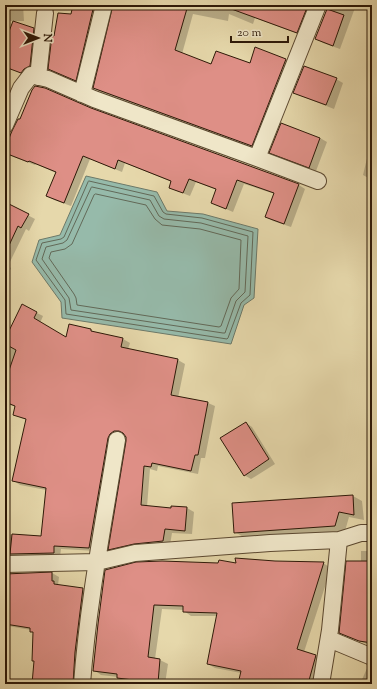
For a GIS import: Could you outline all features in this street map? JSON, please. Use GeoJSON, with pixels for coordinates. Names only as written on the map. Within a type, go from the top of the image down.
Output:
{"type":"FeatureCollection","features":[{"type":"Feature","properties":{"kind":"street"},"geometry":{"type":"LineString","coordinates":[[82,94],[104,5]]}},
{"type":"Feature","properties":{"kind":"street"},"geometry":{"type":"LineString","coordinates":[[257,158],[318,5]]}},
{"type":"Feature","properties":{"kind":"street"},"geometry":{"type":"LineString","coordinates":[[38,77],[45,13]]}},
{"type":"Feature","properties":{"kind":"street"},"geometry":{"type":"LineString","coordinates":[[5,125],[21,88],[32,75],[48,79],[102,102],[318,181]]}},
{"type":"Feature","properties":{"kind":"street"},"geometry":{"type":"LineString","coordinates":[[82,684],[85,647],[97,562],[117,440]]}},
{"type":"Feature","properties":{"kind":"street"},"geometry":{"type":"LineString","coordinates":[[5,564],[97,562],[135,553],[270,542],[339,540],[361,533],[372,533]]}},
{"type":"Feature","properties":{"kind":"street"},"geometry":{"type":"LineString","coordinates":[[321,684],[329,639],[339,540]]}},
{"type":"Feature","properties":{"kind":"street"},"geometry":{"type":"LineString","coordinates":[[329,639],[372,657]]}},
{"type":"Feature","properties":{"kind":"water"},"geometry":{"type":"Polygon","coordinates":[[[86,176],[157,192],[167,211],[203,214],[258,229],[254,298],[244,305],[231,344],[62,318],[61,302],[32,262],[39,240],[60,235],[86,176]]]}},
{"type":"Feature","properties":{"kind":"building"},"geometry":{"type":"Polygon","coordinates":[[[73,5],[94,5],[76,81],[48,69],[52,35],[54,36],[58,13],[71,14],[73,5]]]}},
{"type":"Feature","properties":{"kind":"building"},"geometry":{"type":"Polygon","coordinates":[[[113,5],[188,5],[175,50],[211,64],[216,51],[250,63],[255,47],[286,59],[252,146],[93,88],[113,5]]]}},
{"type":"Feature","properties":{"kind":"building"},"geometry":{"type":"Polygon","coordinates":[[[226,5],[308,5],[297,33],[226,7],[226,5]]]}},
{"type":"Feature","properties":{"kind":"building"},"geometry":{"type":"Polygon","coordinates":[[[327,9],[344,15],[333,46],[315,39],[327,9]]]}},
{"type":"Feature","properties":{"kind":"building"},"geometry":{"type":"Polygon","coordinates":[[[13,21],[34,28],[30,66],[24,69],[21,73],[5,67],[5,42],[13,21]]]}},
{"type":"Feature","properties":{"kind":"building"},"geometry":{"type":"Polygon","coordinates":[[[304,66],[337,78],[326,105],[293,93],[304,66]]]}},
{"type":"Feature","properties":{"kind":"building"},"geometry":{"type":"Polygon","coordinates":[[[35,86],[45,88],[91,108],[299,184],[284,224],[265,217],[274,193],[237,180],[226,209],[211,203],[216,189],[189,179],[183,193],[169,188],[171,181],[118,160],[115,169],[83,156],[64,203],[46,196],[56,172],[5,153],[5,148],[12,131],[18,119],[20,119],[35,86]]]}},
{"type":"Feature","properties":{"kind":"building"},"geometry":{"type":"Polygon","coordinates":[[[281,123],[320,138],[309,168],[269,153],[281,123]]]}},
{"type":"Feature","properties":{"kind":"building"},"geometry":{"type":"Polygon","coordinates":[[[5,202],[29,214],[21,228],[18,226],[5,254],[5,202]]]}},
{"type":"Feature","properties":{"kind":"building"},"geometry":{"type":"Polygon","coordinates":[[[22,304],[37,312],[34,318],[66,337],[69,324],[91,329],[91,331],[123,338],[121,347],[178,359],[171,395],[208,402],[198,455],[195,455],[191,471],[152,463],[151,467],[144,466],[141,505],[171,508],[171,506],[187,507],[185,531],[165,529],[163,541],[134,544],[108,550],[126,441],[126,437],[123,433],[114,431],[108,438],[89,548],[54,546],[54,553],[10,554],[12,534],[41,536],[46,488],[12,481],[26,419],[13,415],[15,406],[5,402],[5,382],[16,350],[5,344],[5,339],[22,304]]]}},
{"type":"Feature","properties":{"kind":"building"},"geometry":{"type":"Polygon","coordinates":[[[246,422],[269,459],[244,476],[220,438],[246,422]]]}},
{"type":"Feature","properties":{"kind":"building"},"geometry":{"type":"Polygon","coordinates":[[[353,495],[354,515],[339,512],[335,526],[234,533],[232,503],[353,495]]]}},
{"type":"Feature","properties":{"kind":"building"},"geometry":{"type":"Polygon","coordinates":[[[235,558],[275,561],[324,562],[297,649],[316,655],[308,684],[238,684],[241,671],[207,664],[217,613],[183,612],[183,606],[154,605],[148,657],[160,659],[158,683],[117,678],[117,674],[93,671],[105,570],[136,562],[162,561],[218,563],[219,560],[236,563],[235,558]]]}},
{"type":"Feature","properties":{"kind":"building"},"geometry":{"type":"Polygon","coordinates":[[[346,561],[372,561],[372,643],[359,641],[339,633],[346,561]]]}},
{"type":"Feature","properties":{"kind":"building"},"geometry":{"type":"Polygon","coordinates":[[[52,572],[52,581],[54,581],[54,584],[83,588],[75,652],[73,684],[32,684],[34,661],[32,661],[33,632],[30,632],[30,628],[5,624],[5,574],[52,572]]]}}]}
